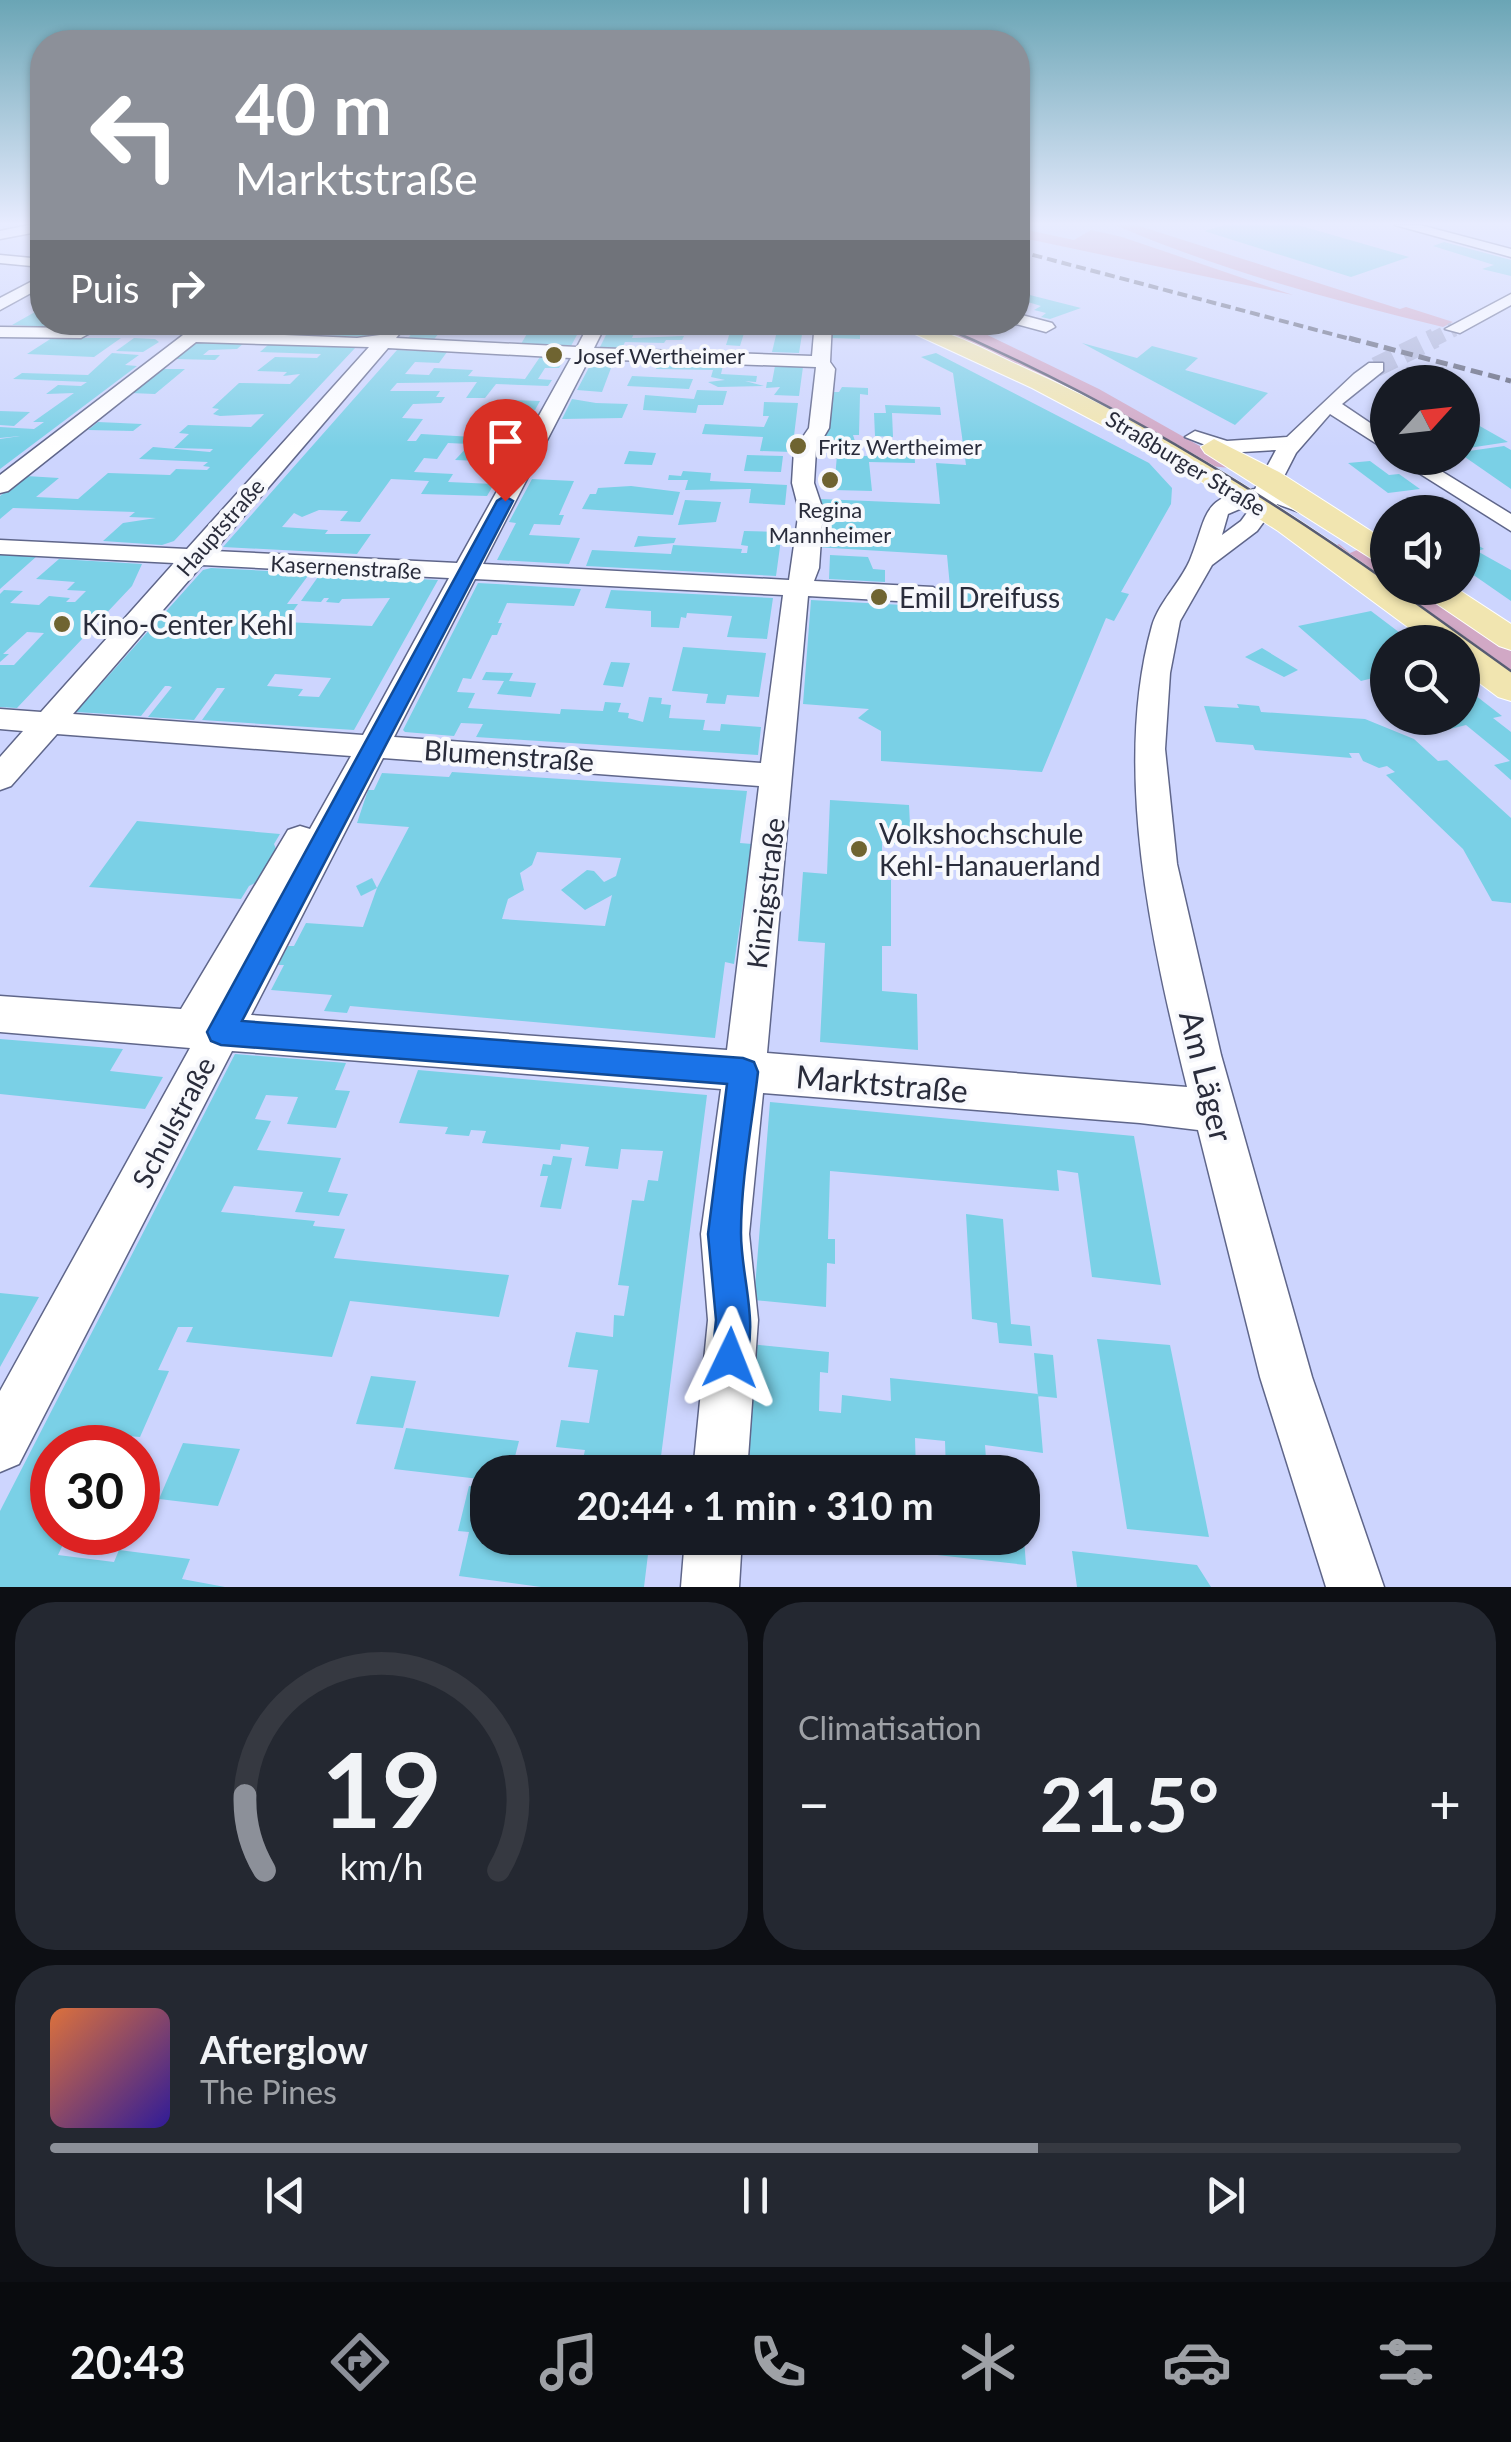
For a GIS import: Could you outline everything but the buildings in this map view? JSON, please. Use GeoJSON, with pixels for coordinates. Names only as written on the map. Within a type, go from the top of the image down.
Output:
{"type":"FeatureCollection","features":[{"type":"Feature","properties":{"kind":"main road","name":"Straßburger Straße"},"geometry":{"type":"LineString","coordinates":[[928,335],[1075,399],[1260,494],[1334,519],[1370,544]]}},
{"type":"Feature","properties":{"kind":"main road"},"geometry":{"type":"LineString","coordinates":[[1001,335],[1022,345]]}},
{"type":"Feature","properties":{"kind":"main road","name":"Straßburger Straße"},"geometry":{"type":"LineString","coordinates":[[1088,378],[1195,437],[1260,494],[1428,625]]}},
{"type":"Feature","properties":{"kind":"main road"},"geometry":{"type":"LineString","coordinates":[[1460,605],[1511,639]]}},
{"type":"Feature","properties":{"kind":"main road"},"geometry":{"type":"LineString","coordinates":[[1480,665],[1511,688]]}},
{"type":"Feature","properties":{"kind":"street"},"geometry":{"type":"LineString","coordinates":[[0,329],[29,299]]}},
{"type":"Feature","properties":{"kind":"street"},"geometry":{"type":"LineString","coordinates":[[1454,329],[1511,299]]}},
{"type":"Feature","properties":{"kind":"street"},"geometry":{"type":"LineString","coordinates":[[1030,322],[1046,327]]}},
{"type":"Feature","properties":{"kind":"street"},"geometry":{"type":"LineString","coordinates":[[0,329],[30,330]]}},
{"type":"Feature","properties":{"kind":"street"},"geometry":{"type":"LineString","coordinates":[[0,486],[194,335]]}},
{"type":"Feature","properties":{"kind":"street"},"geometry":{"type":"LineString","coordinates":[[192,337],[357,343],[383,335]]}},
{"type":"Feature","properties":{"kind":"street","name":"Hauptstraße"},"geometry":{"type":"LineString","coordinates":[[0,778],[390,335]]}},
{"type":"Feature","properties":{"kind":"street"},"geometry":{"type":"LineString","coordinates":[[394,335],[399,346],[514,343],[585,354],[821,362]]}},
{"type":"Feature","properties":{"kind":"street","name":"Schulstraße"},"geometry":{"type":"LineString","coordinates":[[0,1444],[206,1031],[364,745],[467,572],[593,335]]}},
{"type":"Feature","properties":{"kind":"street","name":"Kinzigstraße"},"geometry":{"type":"LineString","coordinates":[[721,1455],[733,1320],[724,1234],[796,589],[806,568],[811,510],[802,484],[804,450],[819,428],[826,369],[821,362],[823,335]]}},
{"type":"Feature","properties":{"kind":"street","name":"Am Läger"},"geometry":{"type":"LineString","coordinates":[[1355,1587],[1286,1377],[1215,1112],[1160,864],[1148,749],[1156,673],[1167,621],[1202,561],[1249,526],[1260,494],[1295,443],[1322,412],[1370,372]]}},
{"type":"Feature","properties":{"kind":"street"},"geometry":{"type":"LineString","coordinates":[[1322,412],[1370,435]]}},
{"type":"Feature","properties":{"kind":"street"},"geometry":{"type":"LineString","coordinates":[[1195,437],[1226,447],[1295,443]]}},
{"type":"Feature","properties":{"kind":"street"},"geometry":{"type":"LineString","coordinates":[[1433,475],[1511,524]]}},
{"type":"Feature","properties":{"kind":"street","name":"Kasernenstraße"},"geometry":{"type":"LineString","coordinates":[[0,547],[933,595]]}},
{"type":"Feature","properties":{"kind":"street","name":"Blumenstraße"},"geometry":{"type":"LineString","coordinates":[[0,719],[778,776]]}},
{"type":"Feature","properties":{"kind":"street","name":"Marktstraße"},"geometry":{"type":"LineString","coordinates":[[0,1014],[1215,1112]]}},
{"type":"Feature","properties":{"kind":"street"},"geometry":{"type":"LineString","coordinates":[[710,1587],[713,1555]]}},
{"type":"Feature","properties":{"kind":"shaded area"},"geometry":{"type":"Polygon","coordinates":[[[1334,299],[1369,299],[1453,322],[1443,327],[1334,299]]]}},
{"type":"Feature","properties":{"kind":"shaded area"},"geometry":{"type":"Polygon","coordinates":[[[988,335],[1099,389],[1228,462],[1230,468],[1210,466],[1076,392],[943,336],[988,335]]]}},
{"type":"Feature","properties":{"kind":"shaded area"},"geometry":{"type":"Polygon","coordinates":[[[1339,544],[1350,553],[1362,548],[1370,554],[1370,576],[1331,548],[1339,544]]]}},
{"type":"Feature","properties":{"kind":"shaded area"},"geometry":{"type":"Polygon","coordinates":[[[1410,605],[1444,605],[1475,625],[1438,625],[1410,605]]]}},
{"type":"Feature","properties":{"kind":"shaded area"},"geometry":{"type":"Polygon","coordinates":[[[1480,628],[1511,648],[1511,678],[1480,656],[1480,628]]]}},
{"type":"Feature","properties":{"kind":"tunnel"},"geometry":{"type":"LineString","coordinates":[[1430,341],[1454,329]]}},
{"type":"Feature","properties":{"kind":"tunnel"},"geometry":{"type":"LineString","coordinates":[[1380,365],[1435,338]]}},
{"type":"Feature","properties":{"kind":"tram line"},"geometry":{"type":"LineString","coordinates":[[961,335],[1052,377],[1167,440],[1279,508],[1370,570]]}},
{"type":"Feature","properties":{"kind":"tram line"},"geometry":{"type":"LineString","coordinates":[[1419,605],[1511,671]]}},
{"type":"Feature","properties":{"kind":"railway"},"geometry":{"type":"LineString","coordinates":[[1200,299],[1358,341]]}},
{"type":"Feature","properties":{"kind":"railway"},"geometry":{"type":"LineString","coordinates":[[1349,338],[1511,381]]}},
{"type":"Feature","properties":{"kind":"place","name":"Josef Wertheimer"},"geometry":{"type":"Point","coordinates":[554,355]}},
{"type":"Feature","properties":{"kind":"place","name":"Fritz Wertheimer"},"geometry":{"type":"Point","coordinates":[798,446]}},
{"type":"Feature","properties":{"kind":"place","name":"Regina Mannheimer"},"geometry":{"type":"Point","coordinates":[830,480]}},
{"type":"Feature","properties":{"kind":"place","name":"Emil Dreifuss"},"geometry":{"type":"Point","coordinates":[879,597]}},
{"type":"Feature","properties":{"kind":"place","name":"Kino-Center Kehl"},"geometry":{"type":"Point","coordinates":[62,624]}},
{"type":"Feature","properties":{"kind":"place","name":"Volkshochschule Kehl-Hanauerland"},"geometry":{"type":"Point","coordinates":[859,849]}},
{"type":"Feature","properties":{"kind":"route"},"geometry":{"type":"LineString","coordinates":[[505,501],[221,1032],[743,1072],[724,1234],[733,1320],[730,1358]]}}]}
